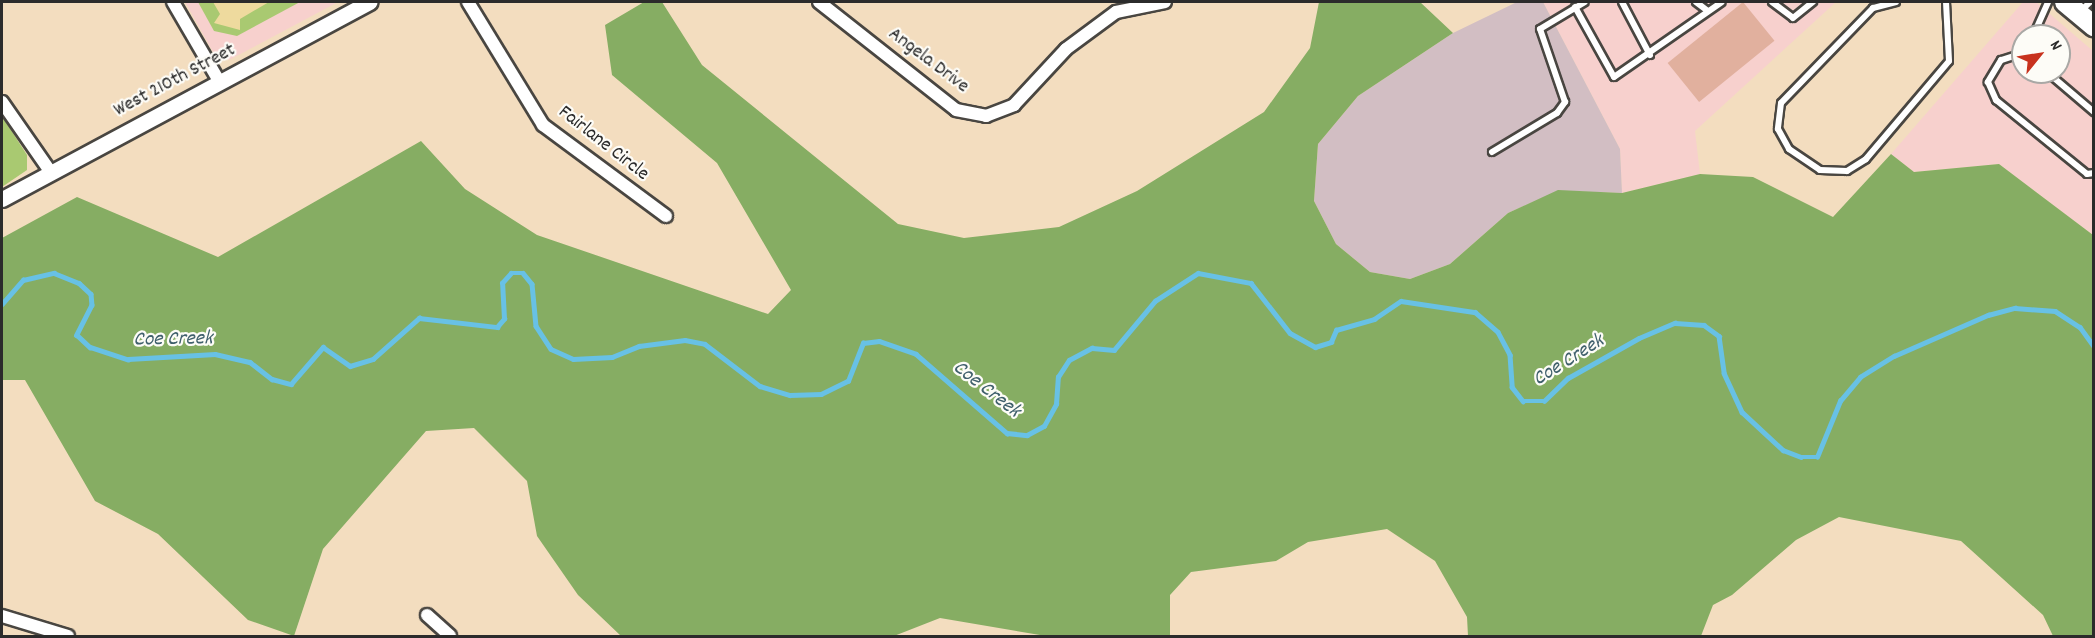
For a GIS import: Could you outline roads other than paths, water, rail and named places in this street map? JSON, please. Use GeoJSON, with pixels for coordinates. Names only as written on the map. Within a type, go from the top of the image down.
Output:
{"type":"FeatureCollection","features":[{"type":"Feature","properties":{"kind":"street"},"geometry":{"type":"LineString","coordinates":[[173,2],[219,81]]}},
{"type":"Feature","properties":{"kind":"street","name":"West 210th Street"},"geometry":{"type":"LineString","coordinates":[[2,199],[50,171],[369,2]]}},
{"type":"Feature","properties":{"kind":"street","name":"Fairlane Circle"},"geometry":{"type":"LineString","coordinates":[[468,2],[543,125],[666,216]]}},
{"type":"Feature","properties":{"kind":"street","name":"Angela Drive"},"geometry":{"type":"LineString","coordinates":[[819,2],[956,110],[986,116],[1014,105],[1066,49],[1114,7],[1165,2]]}},
{"type":"Feature","properties":{"kind":"street"},"geometry":{"type":"LineString","coordinates":[[2,102],[50,171]]}},
{"type":"Feature","properties":{"kind":"street"},"geometry":{"type":"LineString","coordinates":[[427,615],[450,636]]}},
{"type":"Feature","properties":{"kind":"street"},"geometry":{"type":"LineString","coordinates":[[2,616],[68,636]]}},
{"type":"Feature","properties":{"kind":"lane"},"geometry":{"type":"LineString","coordinates":[[1491,152],[1557,113],[1565,102],[1540,28],[1585,2]]}},
{"type":"Feature","properties":{"kind":"lane"},"geometry":{"type":"LineString","coordinates":[[1622,2],[1650,55]]}},
{"type":"Feature","properties":{"kind":"lane"},"geometry":{"type":"LineString","coordinates":[[1696,2],[1708,11]]}},
{"type":"Feature","properties":{"kind":"lane"},"geometry":{"type":"LineString","coordinates":[[1575,7],[1614,77],[1650,55],[1722,2]]}},
{"type":"Feature","properties":{"kind":"lane"},"geometry":{"type":"LineString","coordinates":[[1772,2],[1793,18],[1813,2]]}},
{"type":"Feature","properties":{"kind":"lane"},"geometry":{"type":"LineString","coordinates":[[1896,2],[1873,8],[1781,103],[1778,129],[1789,149],[1820,170],[1847,171],[1866,159],[1949,61],[1946,2]]}},
{"type":"Feature","properties":{"kind":"lane"},"geometry":{"type":"LineString","coordinates":[[2039,24],[2049,2]]}},
{"type":"Feature","properties":{"kind":"lane"},"geometry":{"type":"LineString","coordinates":[[2011,57],[2001,60],[1988,82],[1996,100],[2087,174],[2094,173]]}},
{"type":"Feature","properties":{"kind":"lane"},"geometry":{"type":"LineString","coordinates":[[2061,84],[2094,112]]}},
{"type":"Feature","properties":{"kind":"waterway","name":"Coe Creek"},"geometry":{"type":"LineString","coordinates":[[2,304],[23,280],[54,273],[79,283],[91,294],[92,305],[77,335],[90,347],[128,359],[215,354],[250,362],[272,379],[291,384],[323,347],[350,366],[373,359],[419,318],[497,327],[504,319],[502,283],[511,273],[523,273],[532,284],[536,326],[551,349],[573,359],[612,357],[639,346],[685,340],[705,344],[760,386],[790,395],[821,394],[848,381],[863,343],[879,341],[916,354],[1007,433],[1027,435],[1044,426],[1056,404],[1058,377],[1069,360],[1092,348],[1114,350],[1155,301],[1198,273],[1251,283],[1290,333],[1315,347],[1331,342],[1336,330],[1374,319],[1401,301],[1475,312],[1498,332],[1510,355],[1512,387],[1523,401],[1544,401],[1568,378],[1639,338],[1675,323],[1704,325],[1719,336],[1724,373],[1742,412],[1783,450],[1801,457],[1817,457],[1840,401],[1860,377],[1894,356],[1988,315],[2015,308],[2055,311],[2080,327],[2094,346]]}}]}
